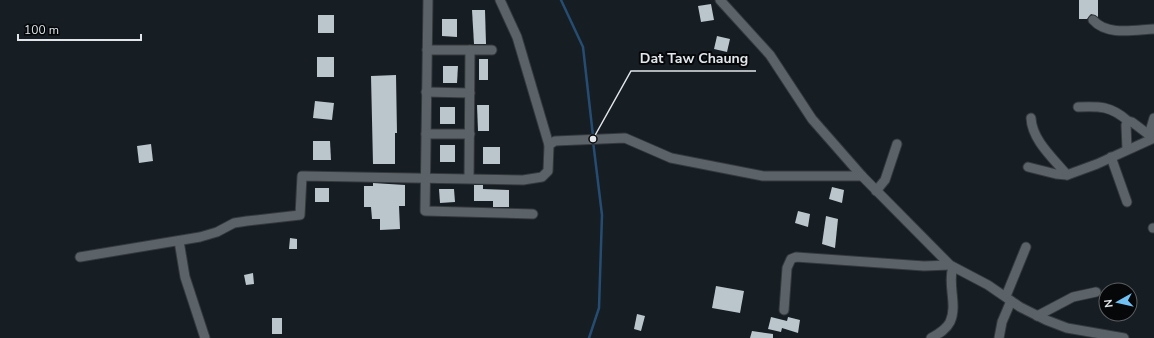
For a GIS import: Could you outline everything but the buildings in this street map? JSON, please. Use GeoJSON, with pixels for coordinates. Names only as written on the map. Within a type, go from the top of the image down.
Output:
{"type":"FeatureCollection","features":[{"type":"Feature","properties":{"kind":"street"},"geometry":{"type":"LineString","coordinates":[[428,0],[425,211],[533,214]]}},
{"type":"Feature","properties":{"kind":"street"},"geometry":{"type":"LineString","coordinates":[[80,257],[178,241],[217,232],[241,222],[300,215],[302,176],[425,177],[523,180],[542,177],[548,170],[548,145],[517,37],[500,0]]}},
{"type":"Feature","properties":{"kind":"street"},"geometry":{"type":"LineString","coordinates":[[720,0],[770,55],[812,119],[876,191],[952,266],[1037,316],[1067,328],[1124,338]]}},
{"type":"Feature","properties":{"kind":"street"},"geometry":{"type":"LineString","coordinates":[[1093,20],[1099,26],[1110,30],[1154,30]]}},
{"type":"Feature","properties":{"kind":"street"},"geometry":{"type":"LineString","coordinates":[[427,50],[492,50]]}},
{"type":"Feature","properties":{"kind":"street"},"geometry":{"type":"LineString","coordinates":[[469,178],[470,50]]}},
{"type":"Feature","properties":{"kind":"street"},"geometry":{"type":"LineString","coordinates":[[426,92],[470,92]]}},
{"type":"Feature","properties":{"kind":"street"},"geometry":{"type":"LineString","coordinates":[[1078,107],[1109,108],[1118,112],[1128,121],[1132,122],[1152,137]]}},
{"type":"Feature","properties":{"kind":"street"},"geometry":{"type":"LineString","coordinates":[[1031,118],[1031,126],[1039,141],[1067,175]]}},
{"type":"Feature","properties":{"kind":"street"},"geometry":{"type":"LineString","coordinates":[[1152,137],[1154,118]]}},
{"type":"Feature","properties":{"kind":"street"},"geometry":{"type":"LineString","coordinates":[[1127,149],[1126,125],[1128,121]]}},
{"type":"Feature","properties":{"kind":"street"},"geometry":{"type":"LineString","coordinates":[[426,134],[470,134]]}},
{"type":"Feature","properties":{"kind":"street"},"geometry":{"type":"LineString","coordinates":[[1028,167],[1056,174],[1067,175],[1111,157],[1152,137]]}},
{"type":"Feature","properties":{"kind":"street"},"geometry":{"type":"LineString","coordinates":[[548,145],[555,141],[625,138],[671,158],[763,176],[862,176]]}},
{"type":"Feature","properties":{"kind":"street"},"geometry":{"type":"LineString","coordinates":[[876,191],[885,180],[897,144]]}},
{"type":"Feature","properties":{"kind":"street"},"geometry":{"type":"LineString","coordinates":[[1111,157],[1127,202]]}},
{"type":"Feature","properties":{"kind":"street"},"geometry":{"type":"LineString","coordinates":[[178,241],[185,277],[205,338]]}},
{"type":"Feature","properties":{"kind":"street"},"geometry":{"type":"LineString","coordinates":[[999,338],[1008,299],[1026,248]]}},
{"type":"Feature","properties":{"kind":"street"},"geometry":{"type":"LineString","coordinates":[[784,310],[788,268],[791,259],[796,257],[924,266],[952,266]]}},
{"type":"Feature","properties":{"kind":"street"},"geometry":{"type":"LineString","coordinates":[[931,338],[944,329],[950,322],[952,295],[950,279],[952,266]]}},
{"type":"Feature","properties":{"kind":"street"},"geometry":{"type":"LineString","coordinates":[[1037,316],[1073,297],[1096,292]]}},
{"type":"Feature","properties":{"kind":"waterway"},"geometry":{"type":"LineString","coordinates":[[561,0],[583,47],[593,136]]}},
{"type":"Feature","properties":{"kind":"waterway"},"geometry":{"type":"LineString","coordinates":[[589,338],[599,308],[602,215],[593,141]]}},
{"type":"Feature","properties":{"kind":"place","name":"Dat Taw Chaung"},"geometry":{"type":"Point","coordinates":[593,139]}}]}
